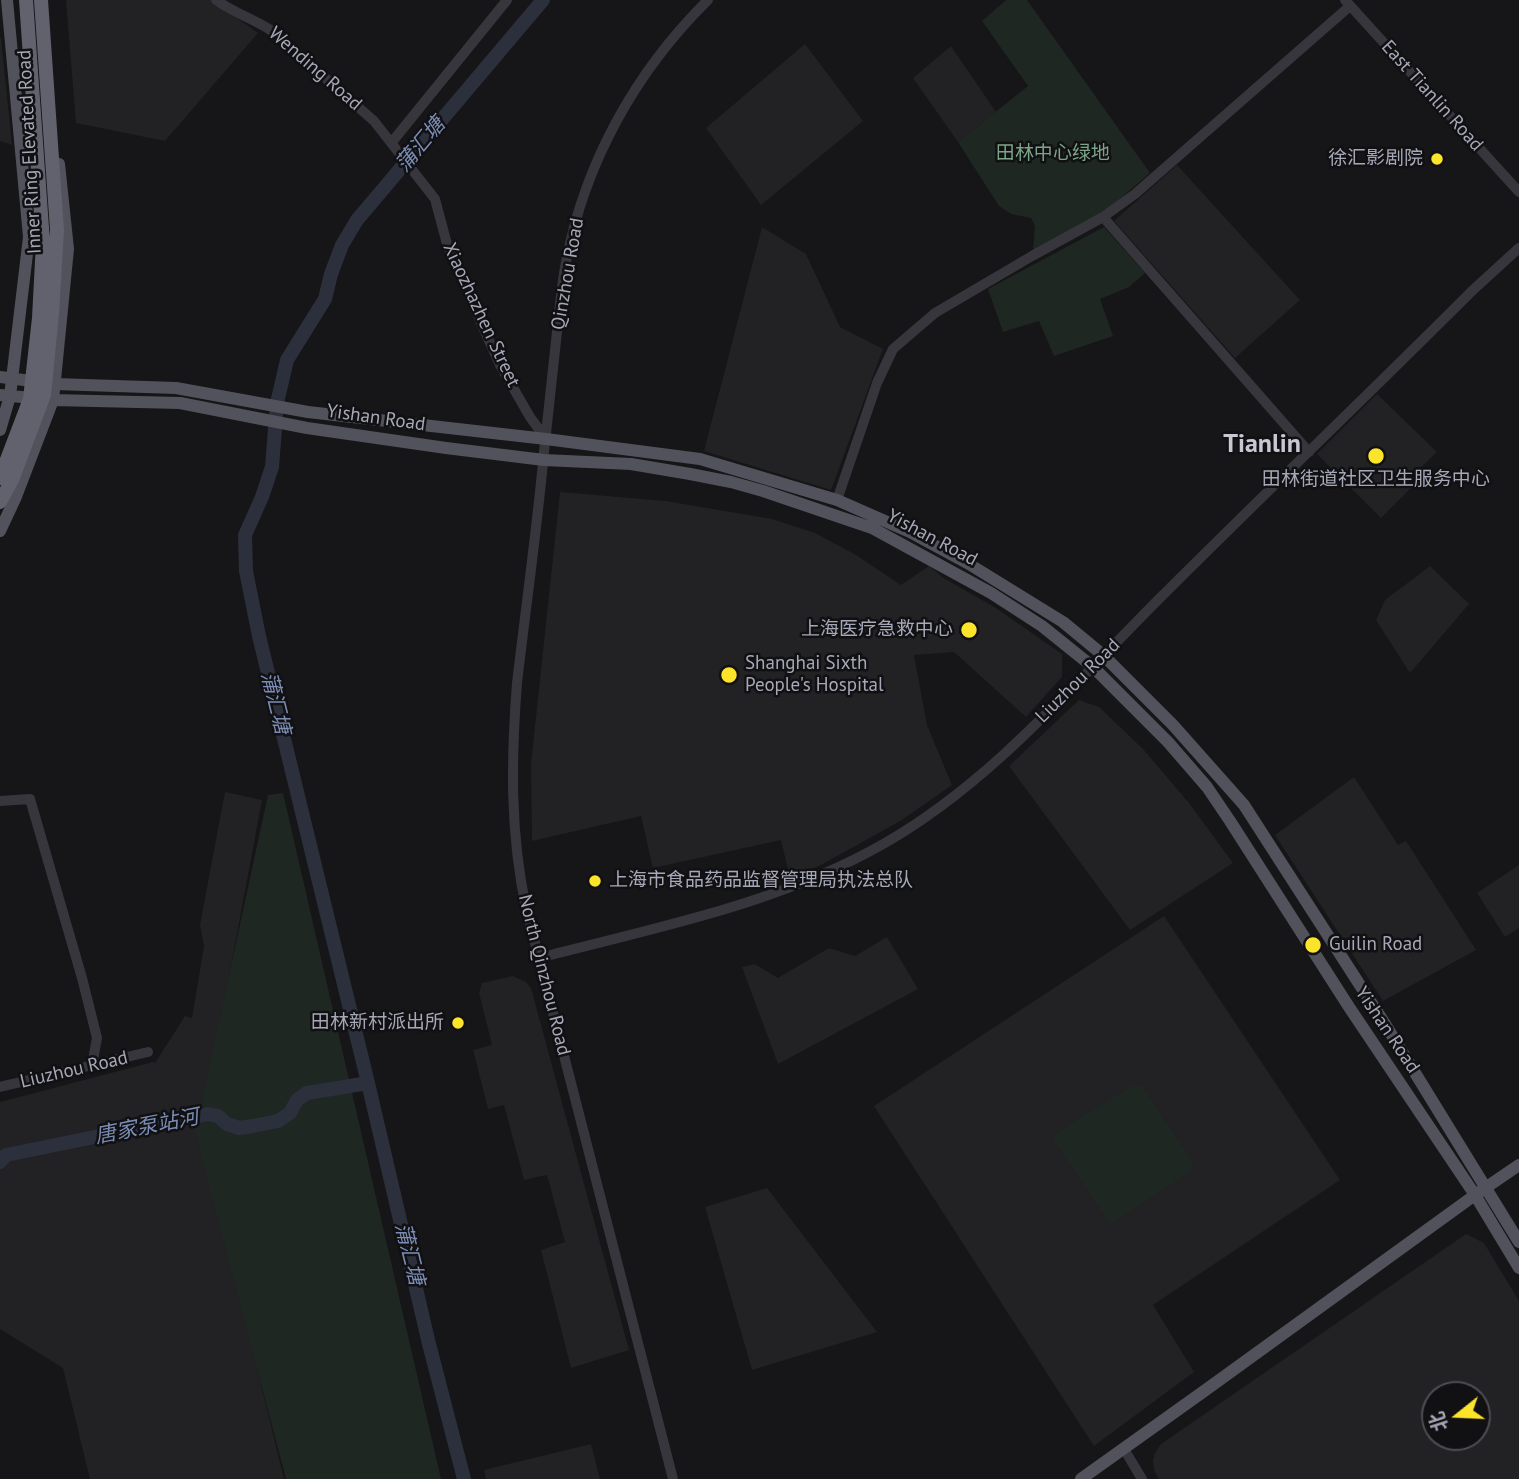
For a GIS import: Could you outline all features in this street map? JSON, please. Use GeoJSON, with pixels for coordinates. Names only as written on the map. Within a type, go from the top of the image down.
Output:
{"type":"FeatureCollection","features":[{"type":"Feature","properties":{"kind":"highway","name":"Inner Ring Elevated Road"},"geometry":{"type":"LineString","coordinates":[[0,478],[30,399],[39,318],[43,242],[26,0]]}},
{"type":"Feature","properties":{"kind":"highway","name":"Inner Ring Elevated Road"},"geometry":{"type":"LineString","coordinates":[[0,502],[12,480],[44,395],[52,314],[57,230],[41,0]]}},
{"type":"Feature","properties":{"kind":"main road"},"geometry":{"type":"LineString","coordinates":[[0,430],[29,237],[7,0]]}},
{"type":"Feature","properties":{"kind":"main road"},"geometry":{"type":"LineString","coordinates":[[0,531],[53,400],[68,250],[41,0]]}},
{"type":"Feature","properties":{"kind":"main road","name":"Yishan Road"},"geometry":{"type":"LineString","coordinates":[[6,378],[55,384],[176,388],[308,412],[546,439],[700,460],[837,500],[910,532],[969,564],[1063,622],[1103,655],[1173,725],[1244,805],[1385,1024],[1519,1242]]}},
{"type":"Feature","properties":{"kind":"main road","name":"Yishan Road"},"geometry":{"type":"LineString","coordinates":[[5,395],[53,400],[180,403],[307,428],[544,460],[631,464],[690,474],[763,491],[872,528],[946,567],[1016,608],[1093,667],[1168,742],[1207,787],[1475,1195],[1519,1268]]}},
{"type":"Feature","properties":{"kind":"main road"},"geometry":{"type":"LineString","coordinates":[[1081,1479],[1519,1165]]}},
{"type":"Feature","properties":{"kind":"street","name":"Wending Road"},"geometry":{"type":"LineString","coordinates":[[216,0],[272,31],[360,107],[401,154]]}},
{"type":"Feature","properties":{"kind":"street"},"geometry":{"type":"LineString","coordinates":[[392,142],[507,0]]}},
{"type":"Feature","properties":{"kind":"street","name":"Qinzhou Road"},"geometry":{"type":"LineString","coordinates":[[544,460],[563,284],[574,228],[585,192],[611,132],[647,71],[708,0]]}},
{"type":"Feature","properties":{"kind":"street"},"geometry":{"type":"LineString","coordinates":[[837,500],[877,383],[893,349],[934,313],[1102,217],[1135,194],[1348,3]]}},
{"type":"Feature","properties":{"kind":"street","name":"East Tianlin Road"},"geometry":{"type":"LineString","coordinates":[[1348,3],[1519,192]]}},
{"type":"Feature","properties":{"kind":"street","name":"Xiaozhazhen Street"},"geometry":{"type":"LineString","coordinates":[[401,154],[435,199],[447,244],[500,365],[546,439]]}},
{"type":"Feature","properties":{"kind":"street"},"geometry":{"type":"LineString","coordinates":[[1102,217],[1309,452]]}},
{"type":"Feature","properties":{"kind":"street","name":"Liuzhou Road"},"geometry":{"type":"LineString","coordinates":[[539,958],[753,901],[797,886],[863,855],[905,831],[965,789],[1093,667],[1473,289],[1519,248]]}},
{"type":"Feature","properties":{"kind":"street","name":"North Qinzhou Road"},"geometry":{"type":"LineString","coordinates":[[544,460],[513,731],[513,821],[517,860],[526,908],[673,1479]]}},
{"type":"Feature","properties":{"kind":"street"},"geometry":{"type":"LineString","coordinates":[[0,801],[30,799],[97,1038],[92,1065]]}},
{"type":"Feature","properties":{"kind":"street","name":"Liuzhou Road"},"geometry":{"type":"LineString","coordinates":[[0,1087],[149,1052]]}},
{"type":"Feature","properties":{"kind":"street"},"geometry":{"type":"LineString","coordinates":[[1124,1448],[1142,1479]]}},
{"type":"Feature","properties":{"kind":"shaded area"},"geometry":{"type":"Polygon","coordinates":[[[66,0],[212,0],[258,33],[165,141],[76,123],[66,0]]]}},
{"type":"Feature","properties":{"kind":"shaded area"},"geometry":{"type":"Polygon","coordinates":[[[1,38],[12,145],[0,141],[1,38]]]}},
{"type":"Feature","properties":{"kind":"shaded area"},"geometry":{"type":"Polygon","coordinates":[[[805,44],[863,121],[761,205],[706,128],[805,44]]]}},
{"type":"Feature","properties":{"kind":"shaded area"},"geometry":{"type":"Polygon","coordinates":[[[951,46],[996,112],[958,142],[913,78],[951,46]]]}},
{"type":"Feature","properties":{"kind":"shaded area"},"geometry":{"type":"Polygon","coordinates":[[[1177,165],[1300,300],[1235,358],[1114,221],[1177,165]]]}},
{"type":"Feature","properties":{"kind":"shaded area"},"geometry":{"type":"Polygon","coordinates":[[[762,227],[806,254],[840,327],[883,349],[831,490],[704,451],[762,227]]]}},
{"type":"Feature","properties":{"kind":"shaded area","name":"田林街道社区卫生服务中心"},"geometry":{"type":"Polygon","coordinates":[[[1377,394],[1437,452],[1407,481],[1412,487],[1381,518],[1317,454],[1377,394]]]}},
{"type":"Feature","properties":{"kind":"shaded area","name":"Shanghai Sixth People's Hospital"},"geometry":{"type":"Polygon","coordinates":[[[560,492],[666,501],[772,519],[815,533],[856,555],[901,585],[929,566],[1062,654],[1062,677],[1026,717],[954,652],[914,655],[927,725],[952,785],[902,820],[819,866],[790,878],[781,840],[653,868],[641,816],[532,841],[531,764],[560,492]]]}},
{"type":"Feature","properties":{"kind":"shaded area"},"geometry":{"type":"Polygon","coordinates":[[[1430,566],[1469,604],[1410,673],[1376,620],[1385,600],[1430,566]]]}},
{"type":"Feature","properties":{"kind":"shaded area"},"geometry":{"type":"Polygon","coordinates":[[[1079,700],[1099,707],[1143,749],[1189,803],[1233,863],[1130,930],[1009,766],[1079,700]]]}},
{"type":"Feature","properties":{"kind":"shaded area"},"geometry":{"type":"Polygon","coordinates":[[[1354,777],[1398,845],[1406,841],[1476,950],[1383,1001],[1275,835],[1354,777]]]}},
{"type":"Feature","properties":{"kind":"shaded area"},"geometry":{"type":"Polygon","coordinates":[[[225,792],[262,800],[200,1132],[284,1479],[90,1479],[63,1368],[0,1329],[0,1102],[155,1063],[185,1016],[192,1018],[204,946],[200,925],[225,792]]]}},
{"type":"Feature","properties":{"kind":"shaded area"},"geometry":{"type":"Polygon","coordinates":[[[1519,865],[1519,928],[1505,937],[1477,893],[1519,865]]]}},
{"type":"Feature","properties":{"kind":"shaded area"},"geometry":{"type":"Polygon","coordinates":[[[1164,916],[1340,1180],[1153,1305],[1194,1372],[1094,1446],[874,1106],[1164,916]]]}},
{"type":"Feature","properties":{"kind":"shaded area"},"geometry":{"type":"Polygon","coordinates":[[[887,937],[918,989],[778,1064],[742,967],[755,964],[778,978],[829,948],[855,956],[887,937]]]}},
{"type":"Feature","properties":{"kind":"shaded area"},"geometry":{"type":"Polygon","coordinates":[[[513,976],[526,982],[531,988],[629,1350],[571,1368],[541,1250],[565,1242],[547,1175],[524,1180],[504,1105],[488,1109],[473,1050],[492,1045],[479,993],[482,983],[513,976]]]}},
{"type":"Feature","properties":{"kind":"shaded area"},"geometry":{"type":"Polygon","coordinates":[[[767,1188],[877,1332],[752,1370],[705,1207],[767,1188]]]}},
{"type":"Feature","properties":{"kind":"shaded area"},"geometry":{"type":"Polygon","coordinates":[[[1466,1234],[1484,1243],[1519,1301],[1519,1479],[1159,1479],[1154,1470],[1155,1453],[1161,1444],[1466,1234]]]}},
{"type":"Feature","properties":{"kind":"shaded area"},"geometry":{"type":"Polygon","coordinates":[[[591,1444],[600,1479],[486,1479],[484,1470],[591,1444]]]}},
{"type":"Feature","properties":{"kind":"green space","name":"田林中心绿地"},"geometry":{"type":"Polygon","coordinates":[[[1006,0],[1027,0],[1150,173],[1109,208],[1033,251],[1035,226],[1031,218],[1011,214],[999,206],[958,142],[1028,86],[982,21],[1006,0]]]}},
{"type":"Feature","properties":{"kind":"green space"},"geometry":{"type":"Polygon","coordinates":[[[1104,227],[1145,273],[1129,287],[1100,299],[1113,336],[1054,356],[1039,321],[1003,332],[988,289],[1104,227]]]}},
{"type":"Feature","properties":{"kind":"green space"},"geometry":{"type":"Polygon","coordinates":[[[283,793],[441,1479],[286,1479],[195,1132],[268,795],[283,793]]]}},
{"type":"Feature","properties":{"kind":"green space"},"geometry":{"type":"Polygon","coordinates":[[[1136,1085],[1143,1087],[1193,1164],[1192,1171],[1113,1223],[1109,1222],[1054,1141],[1055,1134],[1136,1085]]]}},
{"type":"Feature","properties":{"kind":"waterway","name":"蒲汇塘"},"geometry":{"type":"LineString","coordinates":[[464,1479],[429,1344],[259,636],[246,571],[245,535],[272,467],[277,403],[287,360],[325,299],[342,245],[357,220],[543,0]]}},
{"type":"Feature","properties":{"kind":"waterway","name":"唐家泵站河"},"geometry":{"type":"LineString","coordinates":[[0,1162],[6,1155],[208,1114],[218,1116],[227,1124],[239,1128],[278,1121],[290,1113],[297,1100],[307,1093],[368,1083]]}},
{"type":"Feature","properties":{"kind":"place","name":"徐汇影剧院"},"geometry":{"type":"Point","coordinates":[1437,159]}},
{"type":"Feature","properties":{"kind":"place","name":"田林街道社区卫生服务中心"},"geometry":{"type":"Point","coordinates":[1376,456]}},
{"type":"Feature","properties":{"kind":"place","name":"上海医疗急救中心"},"geometry":{"type":"Point","coordinates":[969,630]}},
{"type":"Feature","properties":{"kind":"place","name":"Shanghai Sixth People's Hospital"},"geometry":{"type":"Point","coordinates":[729,675]}},
{"type":"Feature","properties":{"kind":"place","name":"上海市食品药品监督管理局执法总队"},"geometry":{"type":"Point","coordinates":[595,881]}},
{"type":"Feature","properties":{"kind":"place","name":"Guilin Road"},"geometry":{"type":"Point","coordinates":[1313,945]}},
{"type":"Feature","properties":{"kind":"place","name":"田林新村派出所"},"geometry":{"type":"Point","coordinates":[458,1023]}},
{"type":"Feature","properties":{"kind":"district","name":"Tianlin"},"geometry":{"type":"Point","coordinates":[1262,445]}}]}
